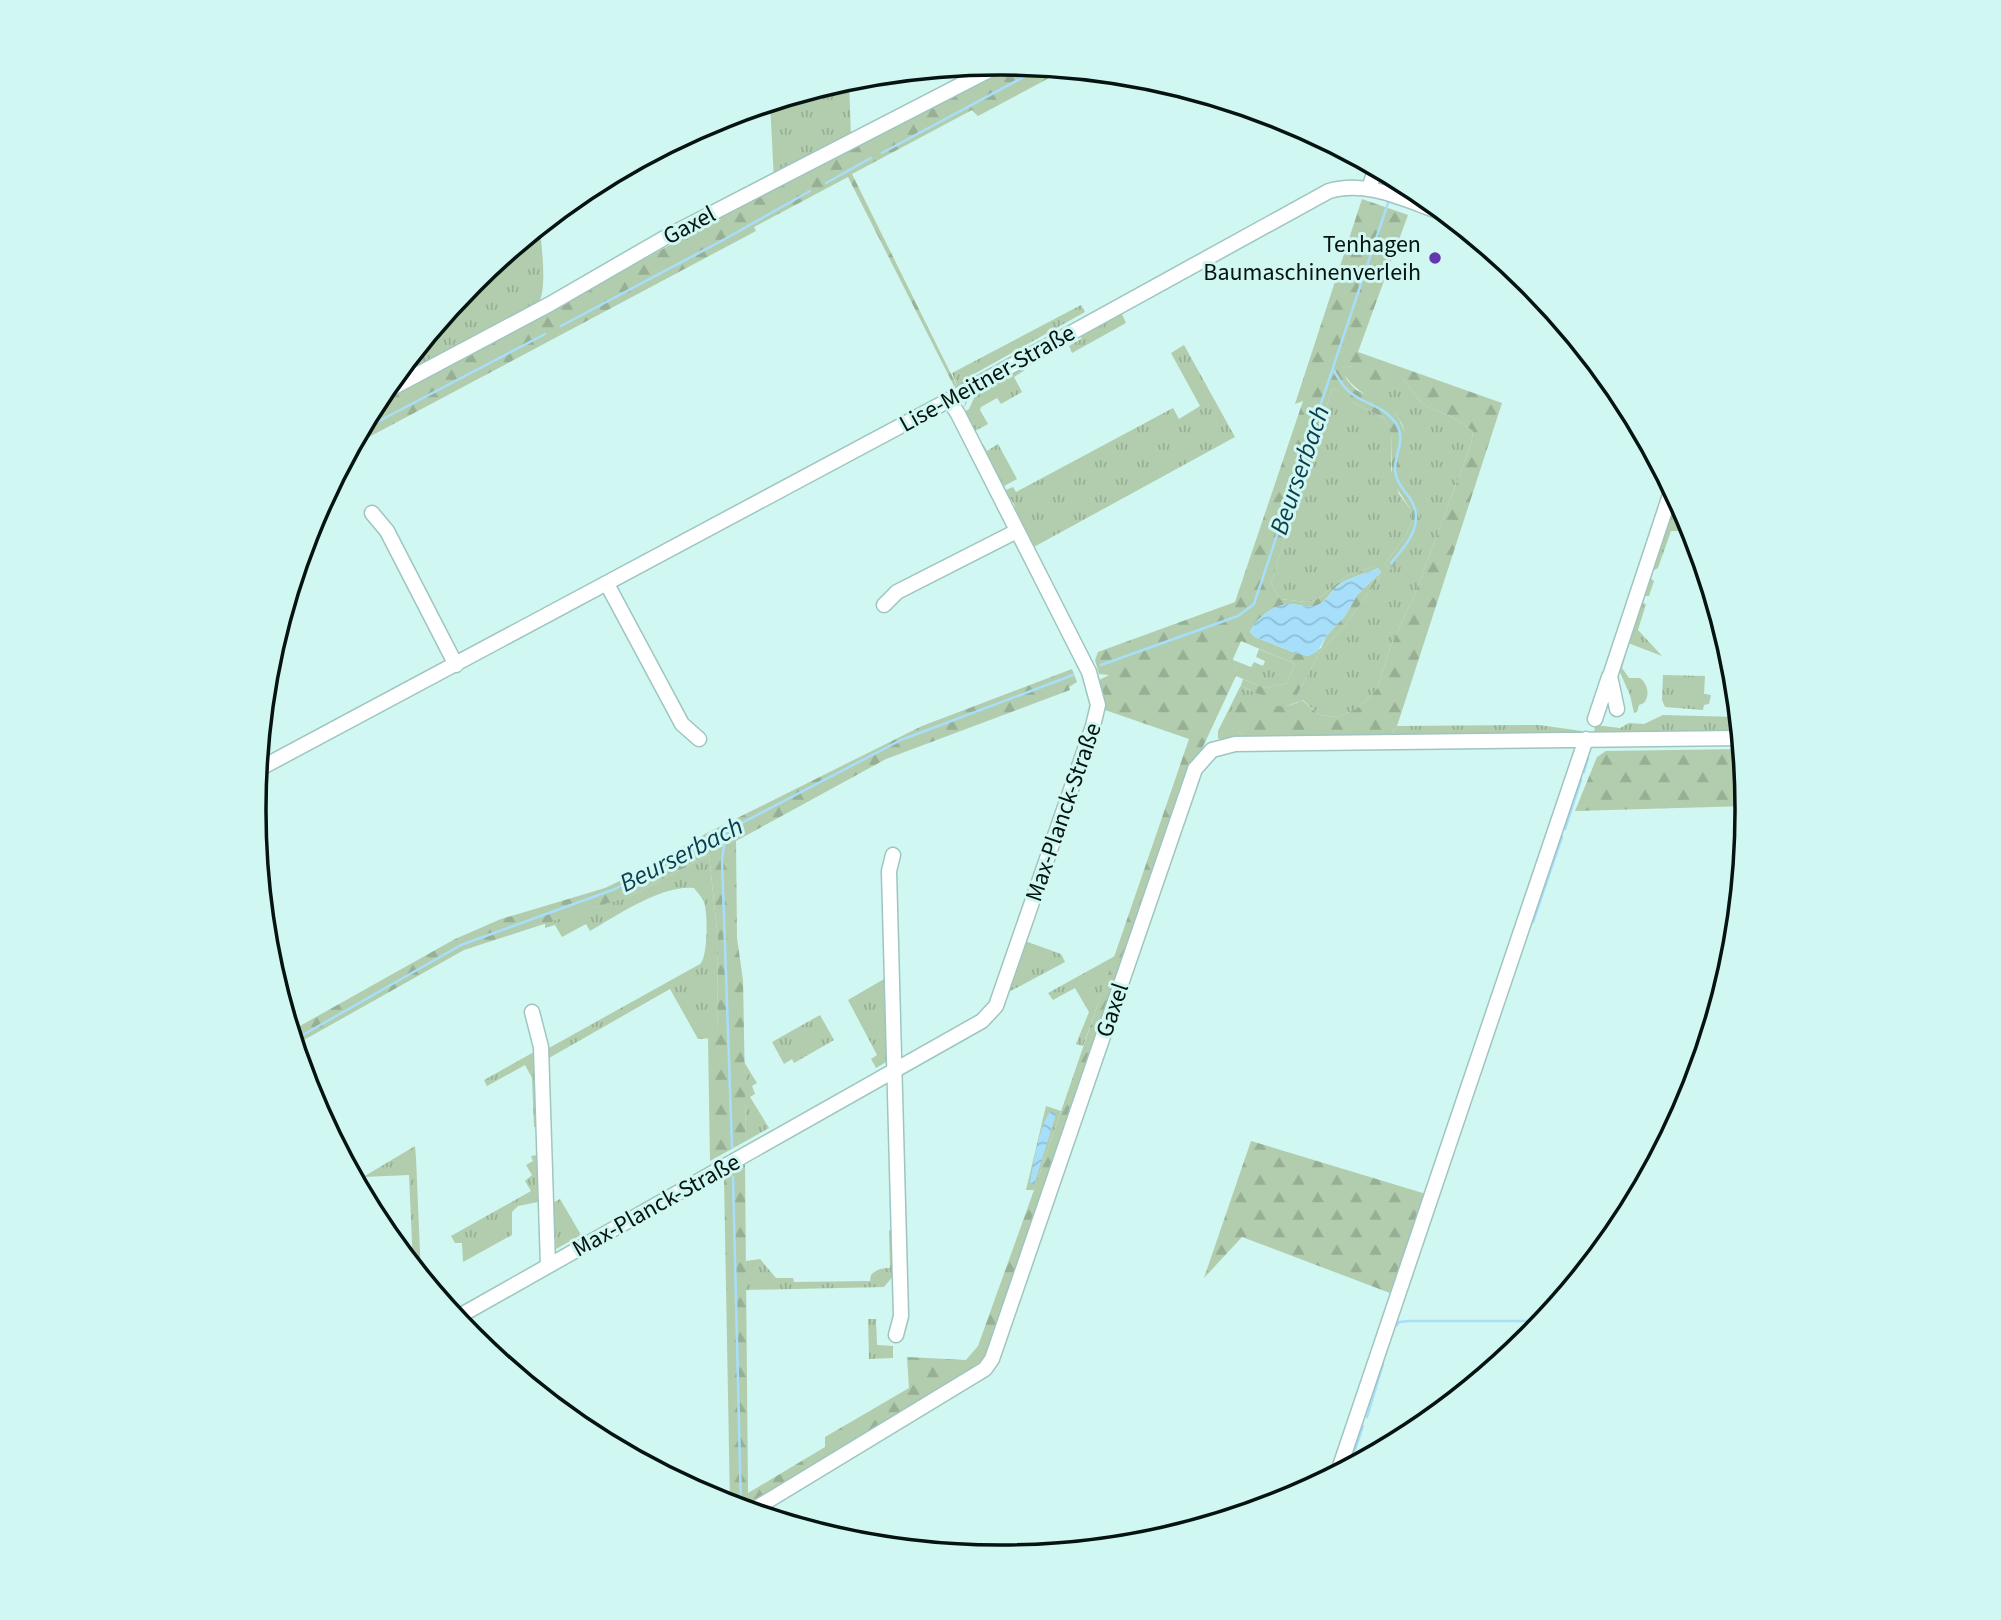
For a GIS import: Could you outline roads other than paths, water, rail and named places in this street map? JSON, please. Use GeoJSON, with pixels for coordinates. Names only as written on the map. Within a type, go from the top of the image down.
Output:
{"type":"FeatureCollection","features":[{"type":"Feature","properties":{"kind":"street","name":"Gaxel"},"geometry":{"type":"LineString","coordinates":[[404,383],[550,304],[666,237],[978,76]]}},
{"type":"Feature","properties":{"kind":"street"},"geometry":{"type":"LineString","coordinates":[[1376,179],[1376,190]]}},
{"type":"Feature","properties":{"kind":"street","name":"Lise-Meitner-Straße"},"geometry":{"type":"LineString","coordinates":[[267,765],[949,400],[1316,197],[1344,186],[1376,190],[1416,204]]}},
{"type":"Feature","properties":{"kind":"street","name":"Max-Planck-Straße"},"geometry":{"type":"LineString","coordinates":[[465,1313],[982,1021],[996,1006],[1097,714],[1097,696],[1088,671],[949,400]]}},
{"type":"Feature","properties":{"kind":"street"},"geometry":{"type":"LineString","coordinates":[[1595,719],[1667,503]]}},
{"type":"Feature","properties":{"kind":"street"},"geometry":{"type":"LineString","coordinates":[[372,513],[387,531],[456,665]]}},
{"type":"Feature","properties":{"kind":"street"},"geometry":{"type":"LineString","coordinates":[[884,605],[897,592],[1017,531]]}},
{"type":"Feature","properties":{"kind":"street"},"geometry":{"type":"LineString","coordinates":[[607,583],[682,724],[699,739]]}},
{"type":"Feature","properties":{"kind":"street"},"geometry":{"type":"LineString","coordinates":[[1609,676],[1616,709]]}},
{"type":"Feature","properties":{"kind":"street","name":"Gaxel"},"geometry":{"type":"LineString","coordinates":[[761,1505],[985,1369],[992,1359],[1195,769],[1203,758],[1222,746],[1235,744],[1732,738]]}},
{"type":"Feature","properties":{"kind":"street"},"geometry":{"type":"LineString","coordinates":[[1342,1460],[1586,739]]}},
{"type":"Feature","properties":{"kind":"street"},"geometry":{"type":"LineString","coordinates":[[892,855],[893,1070],[901,1316],[896,1335]]}},
{"type":"Feature","properties":{"kind":"street"},"geometry":{"type":"LineString","coordinates":[[532,1012],[541,1047],[548,1266]]}},
{"type":"Feature","properties":{"kind":"water"},"geometry":{"type":"Polygon","coordinates":[[[1378,568],[1381,572],[1357,595],[1345,616],[1327,635],[1317,652],[1308,656],[1295,653],[1255,637],[1250,632],[1260,618],[1276,607],[1288,604],[1316,606],[1338,585],[1378,568]]]}},
{"type":"Feature","properties":{"kind":"water"},"geometry":{"type":"Polygon","coordinates":[[[1050,1111],[1056,1114],[1034,1185],[1030,1183],[1035,1155],[1042,1127],[1050,1111]]]}},
{"type":"Feature","properties":{"kind":"waterway"},"geometry":{"type":"LineString","coordinates":[[882,153],[1025,76]]}},
{"type":"Feature","properties":{"kind":"waterway"},"geometry":{"type":"LineString","coordinates":[[826,183],[871,158]]}},
{"type":"Feature","properties":{"kind":"waterway"},"geometry":{"type":"LineString","coordinates":[[561,326],[810,191]]}},
{"type":"Feature","properties":{"kind":"waterway","name":"Beurserbach"},"geometry":{"type":"LineString","coordinates":[[1101,665],[1238,616],[1254,604],[1389,200]]}},
{"type":"Feature","properties":{"kind":"waterway"},"geometry":{"type":"LineString","coordinates":[[377,422],[545,334]]}},
{"type":"Feature","properties":{"kind":"waterway"},"geometry":{"type":"LineString","coordinates":[[1334,371],[1348,391],[1386,413],[1395,422],[1400,434],[1395,473],[1414,506],[1416,515],[1413,532],[1391,563]]}},
{"type":"Feature","properties":{"kind":"waterway","name":"Beurserbach"},"geometry":{"type":"LineString","coordinates":[[302,1036],[461,945],[615,889],[901,740],[1073,675]]}},
{"type":"Feature","properties":{"kind":"waterway"},"geometry":{"type":"LineString","coordinates":[[1584,772],[1588,758]]}},
{"type":"Feature","properties":{"kind":"waterway"},"geometry":{"type":"LineString","coordinates":[[1565,829],[1581,780]]}},
{"type":"Feature","properties":{"kind":"waterway"},"geometry":{"type":"LineString","coordinates":[[726,832],[722,860],[732,1147]]}},
{"type":"Feature","properties":{"kind":"waterway"},"geometry":{"type":"LineString","coordinates":[[1533,922],[1562,837]]}},
{"type":"Feature","properties":{"kind":"waterway"},"geometry":{"type":"LineString","coordinates":[[733,1177],[741,1497]]}},
{"type":"Feature","properties":{"kind":"waterway"},"geometry":{"type":"LineString","coordinates":[[1397,1325],[1399,1322],[1409,1321],[1528,1321]]}},
{"type":"Feature","properties":{"kind":"waterway"},"geometry":{"type":"LineString","coordinates":[[1367,1417],[1383,1364]]}},
{"type":"Feature","properties":{"kind":"waterway"},"geometry":{"type":"LineString","coordinates":[[1354,1454],[1363,1426]]}},
{"type":"Feature","properties":{"kind":"place","name":"Tenhagen Baumaschinenverleih"},"geometry":{"type":"Point","coordinates":[1435,258]}}]}
